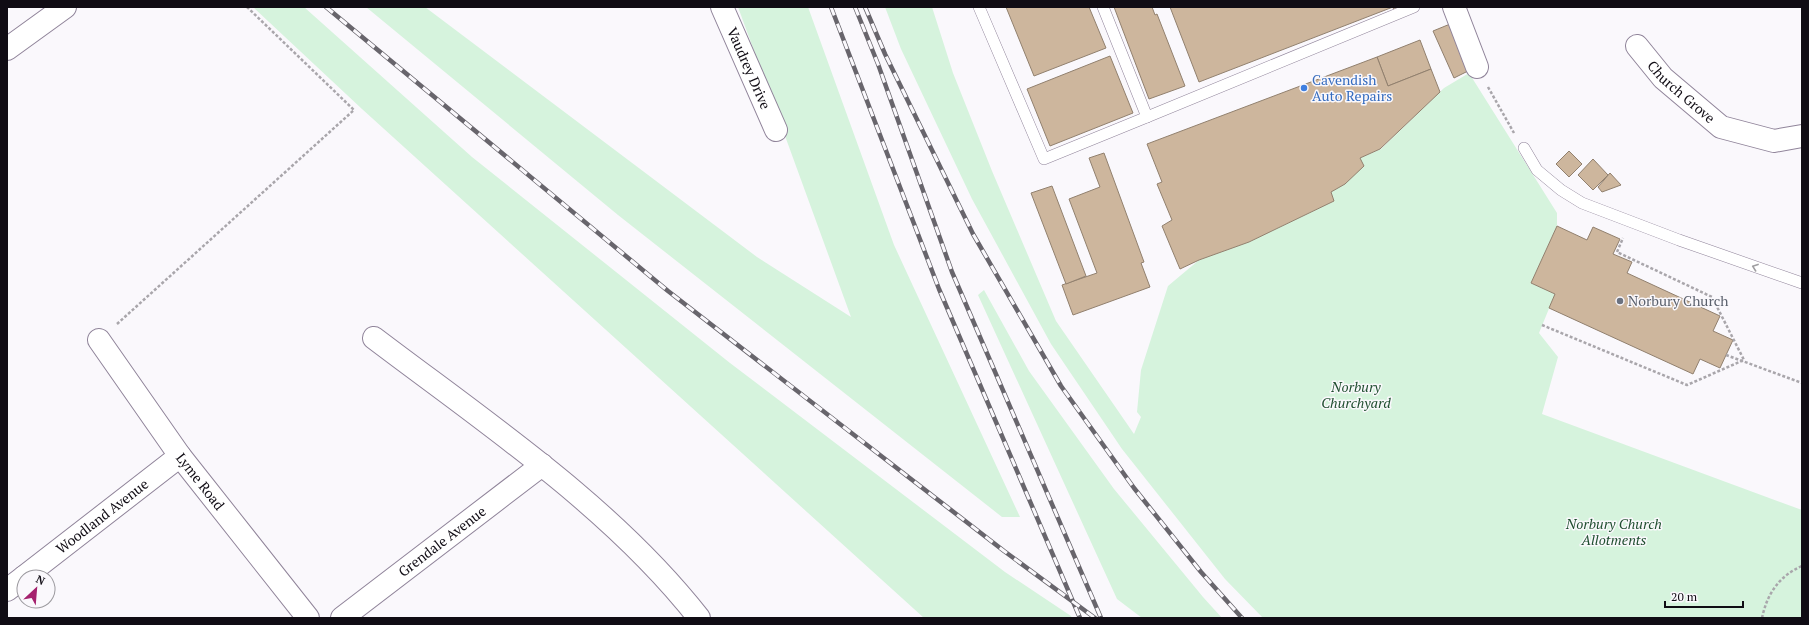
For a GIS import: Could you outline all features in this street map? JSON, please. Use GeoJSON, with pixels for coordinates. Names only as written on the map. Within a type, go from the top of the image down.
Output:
{"type":"FeatureCollection","features":[{"type":"Feature","properties":{"kind":"street"},"geometry":{"type":"LineString","coordinates":[[7,49],[65,7]]}},
{"type":"Feature","properties":{"kind":"street","name":"Vaudrey Drive"},"geometry":{"type":"LineString","coordinates":[[722,7],[776,130]]}},
{"type":"Feature","properties":{"kind":"street"},"geometry":{"type":"LineString","coordinates":[[1454,7],[1477,67]]}},
{"type":"Feature","properties":{"kind":"street","name":"Church Grove"},"geometry":{"type":"LineString","coordinates":[[1637,46],[1663,78],[1721,127],[1774,141],[1802,136]]}},
{"type":"Feature","properties":{"kind":"street"},"geometry":{"type":"LineString","coordinates":[[374,338],[542,465],[610,523],[682,596],[700,618]]}},
{"type":"Feature","properties":{"kind":"street","name":"Lyme Road"},"geometry":{"type":"LineString","coordinates":[[99,340],[180,456],[308,618]]}},
{"type":"Feature","properties":{"kind":"street","name":"Woodland Avenue"},"geometry":{"type":"LineString","coordinates":[[34,569],[180,456]]}},
{"type":"Feature","properties":{"kind":"street","name":"Grendale Avenue"},"geometry":{"type":"LineString","coordinates":[[342,618],[542,465]]}},
{"type":"Feature","properties":{"kind":"street","name":"Woodland Avenue"},"geometry":{"type":"LineString","coordinates":[[7,590],[16,583]]}},
{"type":"Feature","properties":{"kind":"lane"},"geometry":{"type":"LineString","coordinates":[[979,7],[1044,159],[1414,7]]}},
{"type":"Feature","properties":{"kind":"lane"},"geometry":{"type":"LineString","coordinates":[[1103,7],[1147,117]]}},
{"type":"Feature","properties":{"kind":"lane"},"geometry":{"type":"LineString","coordinates":[[1524,148],[1536,170],[1561,190],[1582,203],[1679,240],[1797,282]]}},
{"type":"Feature","properties":{"kind":"path"},"geometry":{"type":"LineString","coordinates":[[99,340],[354,110],[247,7]]}},
{"type":"Feature","properties":{"kind":"path"},"geometry":{"type":"LineString","coordinates":[[1477,67],[1496,103],[1524,148]]}},
{"type":"Feature","properties":{"kind":"path"},"geometry":{"type":"LineString","coordinates":[[1631,222],[1617,252],[1712,296],[1744,360]]}},
{"type":"Feature","properties":{"kind":"path"},"geometry":{"type":"LineString","coordinates":[[1542,325],[1687,385],[1744,360]]}},
{"type":"Feature","properties":{"kind":"path"},"geometry":{"type":"LineString","coordinates":[[1726,355],[1744,360],[1802,383]]}},
{"type":"Feature","properties":{"kind":"path"},"geometry":{"type":"LineString","coordinates":[[1762,618],[1769,594],[1780,580],[1791,570],[1802,566]]}},
{"type":"Feature","properties":{"kind":"green space"},"geometry":{"type":"Polygon","coordinates":[[[253,7],[304,7],[472,157],[730,363],[1005,572],[1072,618],[924,618],[362,109],[253,7]]]}},
{"type":"Feature","properties":{"kind":"green space"},"geometry":{"type":"Polygon","coordinates":[[[366,7],[425,7],[757,257],[851,317],[738,7],[808,7],[894,245],[1020,517],[1002,517],[618,215],[366,7]]]}},
{"type":"Feature","properties":{"kind":"green space","name":"Norbury Churchyard"},"geometry":{"type":"Polygon","coordinates":[[[885,7],[932,7],[953,73],[992,171],[1056,321],[1134,434],[1141,417],[1137,412],[1141,370],[1168,286],[1199,260],[1249,242],[1334,201],[1331,192],[1345,184],[1363,166],[1360,158],[1381,149],[1444,88],[1469,73],[1557,213],[1557,226],[1531,283],[1555,294],[1539,333],[1558,357],[1542,414],[1802,510],[1802,618],[1263,618],[1225,579],[1122,449],[1051,344],[972,199],[901,49],[885,7]]]}},
{"type":"Feature","properties":{"kind":"green space"},"geometry":{"type":"Polygon","coordinates":[[[984,290],[1029,371],[1114,489],[1222,618],[1142,618],[1117,599],[978,295],[984,290]]]}},
{"type":"Feature","properties":{"kind":"building"},"geometry":{"type":"Polygon","coordinates":[[[1006,7],[1089,7],[1106,48],[1034,76],[1006,7]]]}},
{"type":"Feature","properties":{"kind":"building"},"geometry":{"type":"Polygon","coordinates":[[[1114,7],[1152,7],[1155,15],[1157,14],[1185,86],[1149,99],[1114,7]]]}},
{"type":"Feature","properties":{"kind":"building"},"geometry":{"type":"Polygon","coordinates":[[[1170,7],[1393,7],[1199,82],[1170,7]]]}},
{"type":"Feature","properties":{"kind":"building"},"geometry":{"type":"Polygon","coordinates":[[[1393,7],[1406,7],[1394,11],[1393,7]]]}},
{"type":"Feature","properties":{"kind":"building"},"geometry":{"type":"Polygon","coordinates":[[[1455,22],[1470,70],[1454,78],[1433,31],[1455,22]]]}},
{"type":"Feature","properties":{"kind":"building"},"geometry":{"type":"Polygon","coordinates":[[[1420,40],[1431,69],[1388,86],[1377,57],[1420,40]]]}},
{"type":"Feature","properties":{"kind":"building"},"geometry":{"type":"Polygon","coordinates":[[[1110,56],[1133,113],[1050,146],[1027,89],[1110,56]]]}},
{"type":"Feature","properties":{"kind":"building"},"geometry":{"type":"Polygon","coordinates":[[[1377,57],[1388,86],[1431,69],[1440,92],[1380,149],[1360,158],[1364,166],[1345,184],[1331,192],[1334,201],[1249,242],[1199,260],[1180,269],[1162,226],[1172,220],[1157,184],[1162,182],[1147,144],[1377,57]]]}},
{"type":"Feature","properties":{"kind":"building"},"geometry":{"type":"Polygon","coordinates":[[[1569,151],[1582,164],[1569,177],[1556,164],[1569,151]]]}},
{"type":"Feature","properties":{"kind":"building"},"geometry":{"type":"Polygon","coordinates":[[[1104,153],[1144,262],[1141,263],[1150,287],[1073,315],[1062,285],[1097,273],[1069,199],[1100,187],[1089,158],[1104,153]]]}},
{"type":"Feature","properties":{"kind":"building"},"geometry":{"type":"Polygon","coordinates":[[[1593,159],[1608,175],[1593,190],[1578,175],[1593,159]]]}},
{"type":"Feature","properties":{"kind":"building"},"geometry":{"type":"Polygon","coordinates":[[[1610,173],[1621,185],[1602,192],[1598,187],[1610,173]]]}},
{"type":"Feature","properties":{"kind":"building"},"geometry":{"type":"Polygon","coordinates":[[[1052,186],[1086,276],[1066,284],[1031,193],[1052,186]]]}},
{"type":"Feature","properties":{"kind":"building","name":"Norbury Church"},"geometry":{"type":"Polygon","coordinates":[[[1557,226],[1587,240],[1593,227],[1620,239],[1613,254],[1632,262],[1627,273],[1720,316],[1713,331],[1733,340],[1720,368],[1700,359],[1693,374],[1549,308],[1555,294],[1531,283],[1557,226]]]}},
{"type":"Feature","properties":{"kind":"railway"},"geometry":{"type":"LineString","coordinates":[[326,7],[668,291],[1004,551],[1095,618]]}},
{"type":"Feature","properties":{"kind":"railway"},"geometry":{"type":"LineString","coordinates":[[831,7],[939,289],[1080,618]]}},
{"type":"Feature","properties":{"kind":"railway"},"geometry":{"type":"LineString","coordinates":[[855,7],[878,64],[952,272],[1101,618]]}},
{"type":"Feature","properties":{"kind":"railway"},"geometry":{"type":"LineString","coordinates":[[865,7],[885,54],[973,234],[1061,386],[1134,488],[1201,572],[1242,618]]}},
{"type":"Feature","properties":{"kind":"place","name":"Cavendish Auto Repairs"},"geometry":{"type":"Point","coordinates":[1304,88]}},
{"type":"Feature","properties":{"kind":"place","name":"Norbury Church"},"geometry":{"type":"Point","coordinates":[1620,301]}},
{"type":"Feature","properties":{"kind":"park label","name":"Norbury Church Allotments"},"geometry":{"type":"Point","coordinates":[1614,532]}}]}
